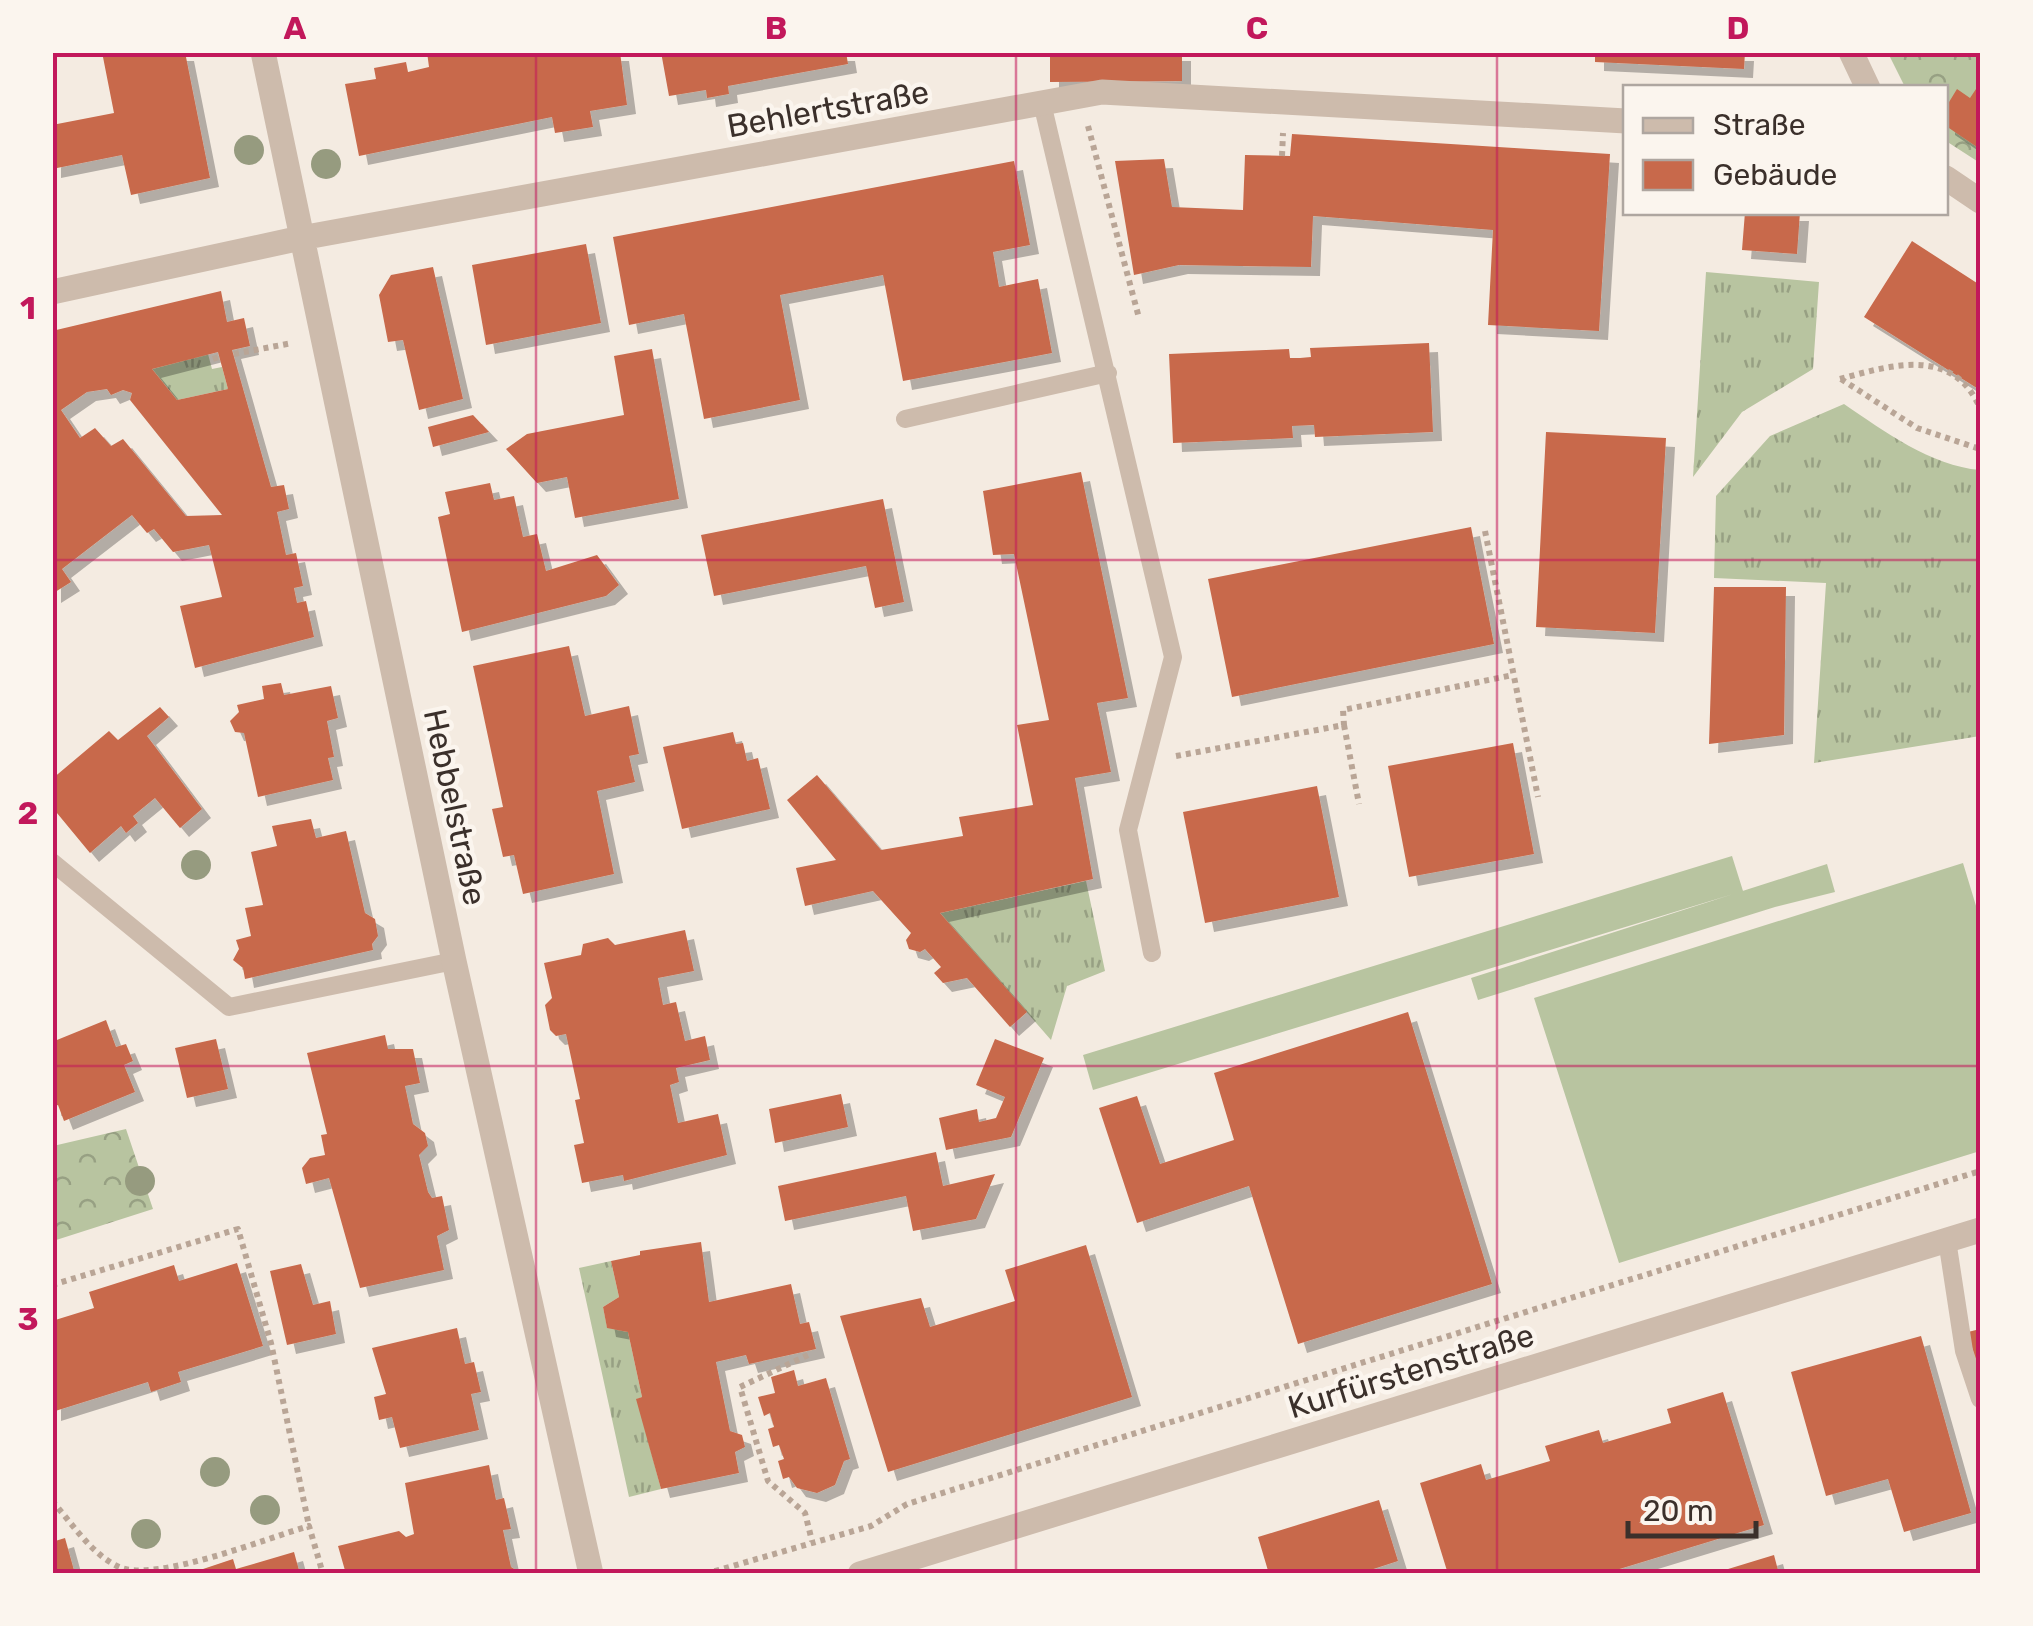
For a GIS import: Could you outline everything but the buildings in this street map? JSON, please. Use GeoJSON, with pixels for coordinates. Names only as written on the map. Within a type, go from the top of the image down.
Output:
{"type":"FeatureCollection","features":[{"type":"Feature","properties":{"kind":"street","name":"Hebbelstraße"},"geometry":{"type":"LineString","coordinates":[[262,52],[454,962],[591,1574]]}},
{"type":"Feature","properties":{"kind":"street"},"geometry":{"type":"LineString","coordinates":[[1851,52],[1867,85]]}},
{"type":"Feature","properties":{"kind":"street","name":"Behlertstraße"},"geometry":{"type":"LineString","coordinates":[[52,292],[301,238],[1102,92],[1623,121]]}},
{"type":"Feature","properties":{"kind":"street"},"geometry":{"type":"LineString","coordinates":[[1948,179],[1980,201]]}},
{"type":"Feature","properties":{"kind":"street","name":"Kurfürstenstraße"},"geometry":{"type":"LineString","coordinates":[[860,1574],[1980,1230]]}},
{"type":"Feature","properties":{"kind":"lane"},"geometry":{"type":"LineString","coordinates":[[1042,103],[1174,656],[1128,830],[1152,953]]}},
{"type":"Feature","properties":{"kind":"lane"},"geometry":{"type":"LineString","coordinates":[[905,419],[1108,373]]}},
{"type":"Feature","properties":{"kind":"lane"},"geometry":{"type":"LineString","coordinates":[[52,862],[229,1008],[454,962]]}},
{"type":"Feature","properties":{"kind":"lane"},"geometry":{"type":"LineString","coordinates":[[1947,1240],[1964,1350],[1980,1398]]}},
{"type":"Feature","properties":{"kind":"path"},"geometry":{"type":"LineString","coordinates":[[1082,96],[1139,318]]}},
{"type":"Feature","properties":{"kind":"path"},"geometry":{"type":"LineString","coordinates":[[234,354],[322,338]]}},
{"type":"Feature","properties":{"kind":"path"},"geometry":{"type":"LineString","coordinates":[[1980,408],[1975,396],[1943,366],[1900,363],[1840,378],[1917,428],[1980,449]]}},
{"type":"Feature","properties":{"kind":"path"},"geometry":{"type":"LineString","coordinates":[[1484,531],[1538,797]]}},
{"type":"Feature","properties":{"kind":"path"},"geometry":{"type":"LineString","coordinates":[[1358,804],[1342,710],[1514,675]]}},
{"type":"Feature","properties":{"kind":"path"},"geometry":{"type":"LineString","coordinates":[[1213,749],[1344,725]]}},
{"type":"Feature","properties":{"kind":"path"},"geometry":{"type":"LineString","coordinates":[[705,1574],[870,1526],[907,1504],[1980,1171]]}},
{"type":"Feature","properties":{"kind":"path"},"geometry":{"type":"LineString","coordinates":[[52,1284],[238,1229],[271,1344],[308,1526],[324,1574]]}},
{"type":"Feature","properties":{"kind":"path"},"geometry":{"type":"LineString","coordinates":[[808,1355],[740,1387],[768,1481],[805,1512],[812,1541]]}},
{"type":"Feature","properties":{"kind":"path"},"geometry":{"type":"LineString","coordinates":[[52,1501],[90,1545],[120,1568],[154,1570],[308,1526]]}},
{"type":"Feature","properties":{"kind":"green space"},"geometry":{"type":"Polygon","coordinates":[[[1888,53],[1980,53],[1980,163],[1948,142],[1948,85],[1904,85],[1888,53]]]}},
{"type":"Feature","properties":{"kind":"green space"},"geometry":{"type":"Polygon","coordinates":[[[1706,272],[1819,282],[1813,369],[1742,412],[1693,477],[1706,272]]]}},
{"type":"Feature","properties":{"kind":"green space"},"geometry":{"type":"Polygon","coordinates":[[[208,354],[212,369],[222,367],[228,389],[177,400],[152,369],[208,354]]]}},
{"type":"Feature","properties":{"kind":"green space"},"geometry":{"type":"Polygon","coordinates":[[[1844,404],[1926,454],[1980,470],[1980,736],[1814,763],[1826,583],[1714,578],[1716,496],[1770,436],[1844,404]]]}},
{"type":"Feature","properties":{"kind":"green space"},"geometry":{"type":"Polygon","coordinates":[[[1732,856],[1743,891],[1093,1090],[1083,1055],[1732,856]]]}},
{"type":"Feature","properties":{"kind":"green space"},"geometry":{"type":"Polygon","coordinates":[[[1963,863],[1980,919],[1980,1151],[1619,1263],[1534,998],[1963,863]]]}},
{"type":"Feature","properties":{"kind":"green space"},"geometry":{"type":"Polygon","coordinates":[[[1827,864],[1835,892],[1775,907],[1478,1000],[1471,978],[1827,864]]]}},
{"type":"Feature","properties":{"kind":"green space"},"geometry":{"type":"Polygon","coordinates":[[[1086,881],[1105,971],[1067,986],[1051,1040],[940,913],[1086,881]]]}},
{"type":"Feature","properties":{"kind":"green space"},"geometry":{"type":"Polygon","coordinates":[[[126,1129],[153,1209],[53,1241],[53,1146],[126,1129]]]}},
{"type":"Feature","properties":{"kind":"green space"},"geometry":{"type":"Polygon","coordinates":[[[611,1261],[619,1297],[603,1307],[607,1327],[628,1332],[642,1397],[637,1399],[661,1489],[629,1497],[579,1268],[611,1261]]]}}]}
